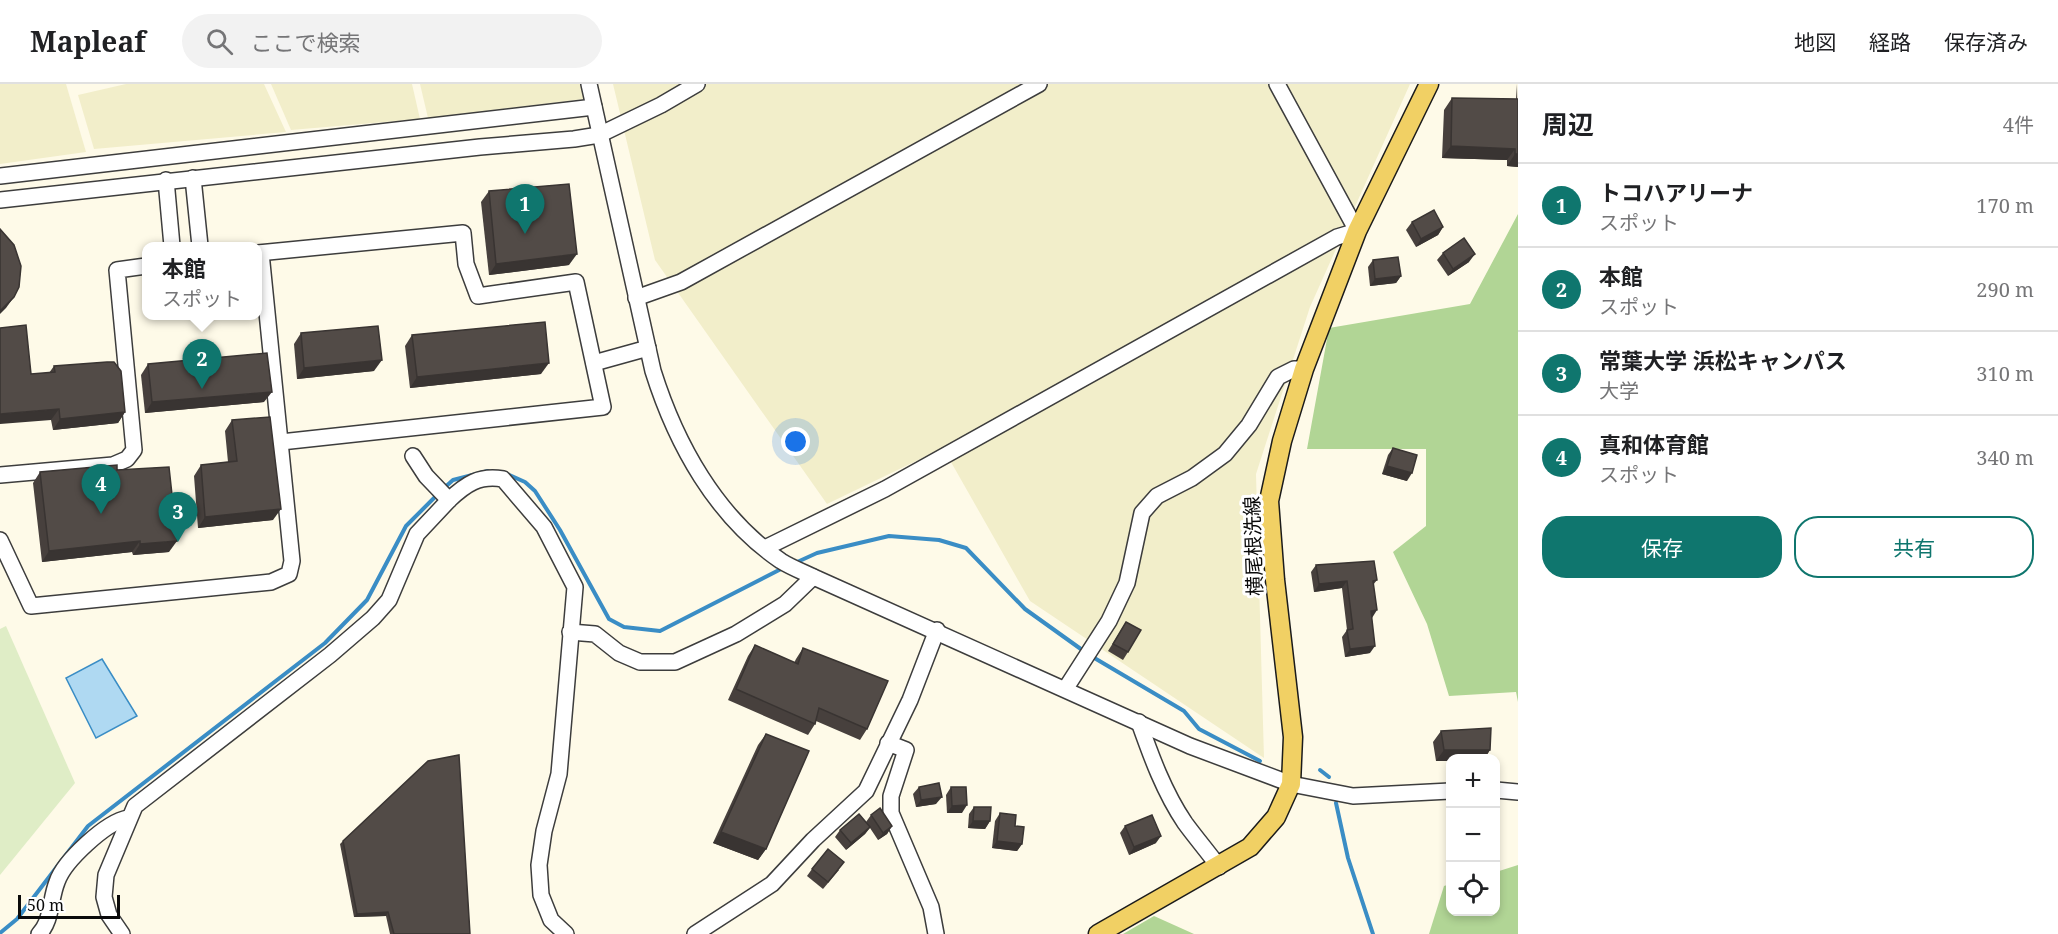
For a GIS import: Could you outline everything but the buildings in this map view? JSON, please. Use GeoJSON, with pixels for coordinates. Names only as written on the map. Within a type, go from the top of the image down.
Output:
{"type":"FeatureCollection","features":[{"type":"Feature","properties":{"kind":"main road","name":"横尾根洗線"},"geometry":{"type":"LineString","coordinates":[[1098,934],[1219,867],[1250,847],[1276,817],[1291,784],[1293,737],[1275,580],[1269,501],[1282,441],[1304,369],[1357,231],[1429,84]]}},
{"type":"Feature","properties":{"kind":"street"},"geometry":{"type":"LineString","coordinates":[[590,84],[599,135],[636,298],[665,409],[699,475],[749,535],[782,561],[813,577],[937,630],[1190,746],[1291,784],[1353,795],[1446,791]]}},
{"type":"Feature","properties":{"kind":"street"},"geometry":{"type":"LineString","coordinates":[[0,200],[166,180],[599,135],[661,105],[697,84]]}},
{"type":"Feature","properties":{"kind":"street"},"geometry":{"type":"LineString","coordinates":[[636,298],[681,282],[1039,84]]}},
{"type":"Feature","properties":{"kind":"street"},"geometry":{"type":"LineString","coordinates":[[765,548],[885,489],[1337,237],[1357,231],[1277,84]]}},
{"type":"Feature","properties":{"kind":"street"},"geometry":{"type":"LineString","coordinates":[[0,176],[594,107]]}},
{"type":"Feature","properties":{"kind":"street"},"geometry":{"type":"LineString","coordinates":[[193,178],[200,242]]}},
{"type":"Feature","properties":{"kind":"street"},"geometry":{"type":"LineString","coordinates":[[166,180],[172,242]]}},
{"type":"Feature","properties":{"kind":"street"},"geometry":{"type":"LineString","coordinates":[[262,253],[463,233],[466,264],[478,296],[576,282],[603,407],[281,442]]}},
{"type":"Feature","properties":{"kind":"street"},"geometry":{"type":"LineString","coordinates":[[0,476],[113,465],[127,459],[134,450],[117,270],[142,267]]}},
{"type":"Feature","properties":{"kind":"street"},"geometry":{"type":"LineString","coordinates":[[0,540],[31,606],[271,582],[289,574],[292,561],[262,279]]}},
{"type":"Feature","properties":{"kind":"street"},"geometry":{"type":"LineString","coordinates":[[594,363],[648,348]]}},
{"type":"Feature","properties":{"kind":"street"},"geometry":{"type":"LineString","coordinates":[[1066,688],[1109,621],[1127,583],[1142,513],[1156,496],[1192,478],[1225,454],[1249,425],[1278,377],[1294,369],[1304,369]]}},
{"type":"Feature","properties":{"kind":"street"},"geometry":{"type":"LineString","coordinates":[[413,456],[426,476],[447,497]]}},
{"type":"Feature","properties":{"kind":"street"},"geometry":{"type":"LineString","coordinates":[[122,934],[109,915],[104,897],[106,875],[135,806],[330,655],[373,618],[389,600],[417,534],[447,497],[474,480],[488,477],[503,479],[528,505],[544,527],[575,587],[559,774],[544,831],[539,865],[541,895],[551,920],[566,934]]}},
{"type":"Feature","properties":{"kind":"street"},"geometry":{"type":"LineString","coordinates":[[570,632],[595,634],[619,653],[640,662],[675,662],[736,634],[785,604],[813,577]]}},
{"type":"Feature","properties":{"kind":"street"},"geometry":{"type":"LineString","coordinates":[[695,934],[772,884],[813,840],[866,791],[910,700],[937,630]]}},
{"type":"Feature","properties":{"kind":"street"},"geometry":{"type":"LineString","coordinates":[[1139,722],[1152,759],[1172,801],[1219,867]]}},
{"type":"Feature","properties":{"kind":"street"},"geometry":{"type":"LineString","coordinates":[[888,743],[906,750],[891,796],[891,813],[931,907],[936,934]]}},
{"type":"Feature","properties":{"kind":"street"},"geometry":{"type":"LineString","coordinates":[[1500,790],[1518,792]]}},
{"type":"Feature","properties":{"kind":"street"},"geometry":{"type":"LineString","coordinates":[[39,934],[45,928],[57,880],[85,845],[118,820],[128,819]]}},
{"type":"Feature","properties":{"kind":"shaded area"},"geometry":{"type":"Polygon","coordinates":[[[0,84],[66,84],[86,152],[0,164],[0,84]]]}},
{"type":"Feature","properties":{"kind":"shaded area"},"geometry":{"type":"Polygon","coordinates":[[[126,84],[264,84],[286,132],[94,149],[78,95],[126,84]]]}},
{"type":"Feature","properties":{"kind":"shaded area"},"geometry":{"type":"Polygon","coordinates":[[[271,84],[412,84],[420,119],[291,130],[271,84]]]}},
{"type":"Feature","properties":{"kind":"shaded area"},"geometry":{"type":"Polygon","coordinates":[[[420,84],[580,84],[584,99],[428,118],[420,84]]]}},
{"type":"Feature","properties":{"kind":"shaded area"},"geometry":{"type":"Polygon","coordinates":[[[613,84],[1410,84],[1310,307],[1256,474],[1264,758],[1030,601],[943,448],[827,504],[655,260],[613,84]]]}},
{"type":"Feature","properties":{"kind":"green space"},"geometry":{"type":"Polygon","coordinates":[[[1518,214],[1518,702],[1516,692],[1449,696],[1427,624],[1393,552],[1426,526],[1426,449],[1307,449],[1329,328],[1470,304],[1518,214]]]}},
{"type":"Feature","properties":{"kind":"green space"},"geometry":{"type":"Polygon","coordinates":[[[6,626],[75,783],[0,875],[0,629],[6,626]]]}},
{"type":"Feature","properties":{"kind":"green space"},"geometry":{"type":"Polygon","coordinates":[[[1518,865],[1518,934],[1429,934],[1446,885],[1446,916],[1500,916],[1500,871],[1518,865]]]}},
{"type":"Feature","properties":{"kind":"green space"},"geometry":{"type":"Polygon","coordinates":[[[1154,916],[1194,934],[1123,934],[1154,916]]]}},
{"type":"Feature","properties":{"kind":"water"},"geometry":{"type":"Polygon","coordinates":[[[102,659],[137,716],[96,738],[66,678],[102,659]]]}},
{"type":"Feature","properties":{"kind":"waterway"},"geometry":{"type":"LineString","coordinates":[[443,489],[453,480],[488,471]]}},
{"type":"Feature","properties":{"kind":"waterway"},"geometry":{"type":"LineString","coordinates":[[507,474],[525,482],[535,491],[560,530],[609,619],[624,627],[660,631],[783,568]]}},
{"type":"Feature","properties":{"kind":"waterway"},"geometry":{"type":"LineString","coordinates":[[0,933],[17,919],[88,826],[325,643],[367,600],[406,526],[438,494]]}},
{"type":"Feature","properties":{"kind":"waterway"},"geometry":{"type":"LineString","coordinates":[[795,563],[817,553],[889,536],[939,540],[966,548],[1025,609],[1085,652]]}},
{"type":"Feature","properties":{"kind":"waterway"},"geometry":{"type":"LineString","coordinates":[[1091,656],[1184,711],[1199,729],[1260,761]]}},
{"type":"Feature","properties":{"kind":"waterway"},"geometry":{"type":"LineString","coordinates":[[1320,770],[1329,777]]}},
{"type":"Feature","properties":{"kind":"waterway"},"geometry":{"type":"LineString","coordinates":[[1336,803],[1348,858],[1373,934]]}},
{"type":"Feature","properties":{"kind":"place","name":"トコハアリーナ"},"geometry":{"type":"Point","coordinates":[525,234]}},
{"type":"Feature","properties":{"kind":"place","name":"本館"},"geometry":{"type":"Point","coordinates":[202,389]}},
{"type":"Feature","properties":{"kind":"place","name":"真和体育館"},"geometry":{"type":"Point","coordinates":[101,514]}},
{"type":"Feature","properties":{"kind":"place","name":"常葉大学 浜松キャンパス"},"geometry":{"type":"Point","coordinates":[178,542]}}]}
